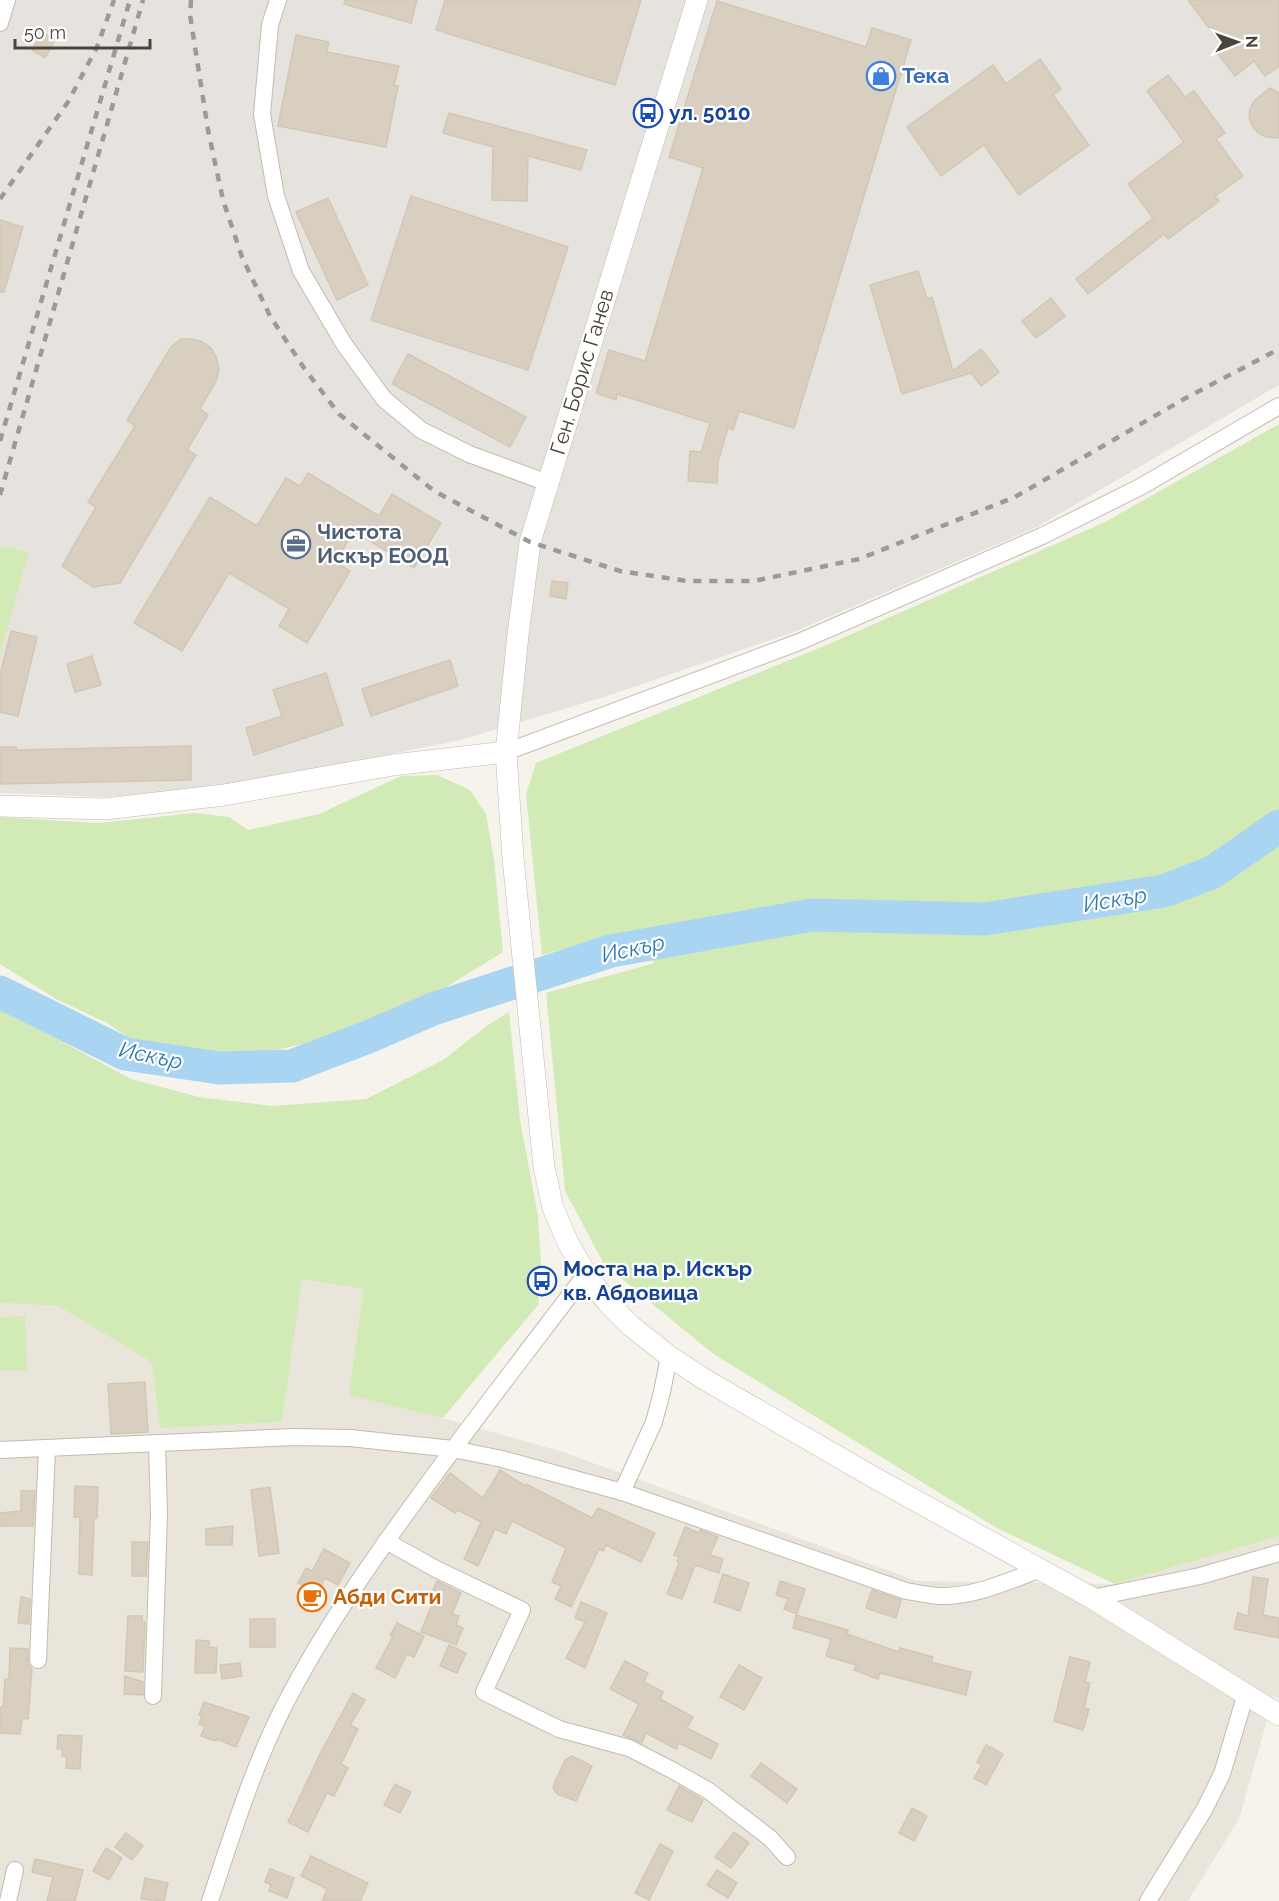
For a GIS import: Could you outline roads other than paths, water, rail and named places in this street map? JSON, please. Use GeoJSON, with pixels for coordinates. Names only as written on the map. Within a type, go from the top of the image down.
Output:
{"type":"FeatureCollection","features":[{"type":"Feature","properties":{"kind":"street"},"geometry":{"type":"LineString","coordinates":[[0,23],[7,0]]}},
{"type":"Feature","properties":{"kind":"street"},"geometry":{"type":"LineString","coordinates":[[278,0],[270,26],[262,114],[276,196],[300,271],[344,344],[384,399],[421,430],[469,454],[548,483]]}},
{"type":"Feature","properties":{"kind":"street","name":"Ген. Борис Ганев"},"geometry":{"type":"LineString","coordinates":[[697,0],[530,542],[525,575],[506,752],[513,858],[538,1119],[544,1167],[553,1208],[568,1243],[586,1274],[608,1303],[631,1326],[669,1356],[704,1379],[853,1465],[1092,1598],[1279,1715]]}},
{"type":"Feature","properties":{"kind":"street"},"geometry":{"type":"LineString","coordinates":[[0,806],[105,809],[224,795],[393,765],[506,752],[799,642],[1042,536],[1142,486],[1279,406]]}},
{"type":"Feature","properties":{"kind":"street"},"geometry":{"type":"LineString","coordinates":[[210,1901],[255,1772],[283,1708],[311,1656],[386,1540],[586,1274]]}},
{"type":"Feature","properties":{"kind":"street"},"geometry":{"type":"LineString","coordinates":[[622,1492],[654,1422],[669,1356]]}},
{"type":"Feature","properties":{"kind":"street"},"geometry":{"type":"LineString","coordinates":[[0,1450],[294,1437],[350,1438],[453,1449],[502,1459],[622,1492],[906,1591],[939,1596],[964,1594],[992,1587],[1038,1570]]}},
{"type":"Feature","properties":{"kind":"street"},"geometry":{"type":"LineString","coordinates":[[153,1696],[159,1514],[157,1443]]}},
{"type":"Feature","properties":{"kind":"street"},"geometry":{"type":"LineString","coordinates":[[38,1660],[47,1448]]}},
{"type":"Feature","properties":{"kind":"street"},"geometry":{"type":"LineString","coordinates":[[386,1540],[436,1569],[522,1610],[484,1692],[559,1729],[629,1748],[672,1770],[708,1791],[736,1812],[770,1838],[787,1857]]}},
{"type":"Feature","properties":{"kind":"street"},"geometry":{"type":"LineString","coordinates":[[1092,1598],[1200,1576],[1279,1553]]}},
{"type":"Feature","properties":{"kind":"street"},"geometry":{"type":"LineString","coordinates":[[1148,1901],[1204,1810],[1222,1774],[1246,1693]]}},
{"type":"Feature","properties":{"kind":"street"},"geometry":{"type":"LineString","coordinates":[[8,1901],[15,1870]]}},
{"type":"Feature","properties":{"kind":"waterway","name":"Искър"},"geometry":{"type":"LineString","coordinates":[[0,992],[125,1054],[219,1068],[292,1066],[433,1009],[611,951],[812,915],[984,919],[1164,891],[1213,872],[1279,826]]}},
{"type":"Feature","properties":{"kind":"railway"},"geometry":{"type":"LineString","coordinates":[[0,199],[68,102],[97,47],[114,0]]}},
{"type":"Feature","properties":{"kind":"railway"},"geometry":{"type":"LineString","coordinates":[[0,441],[130,0]]}},
{"type":"Feature","properties":{"kind":"railway"},"geometry":{"type":"LineString","coordinates":[[0,495],[143,0]]}},
{"type":"Feature","properties":{"kind":"railway"},"geometry":{"type":"LineString","coordinates":[[191,0],[190,15],[208,130],[223,200],[242,257],[270,316],[304,368],[339,414],[434,491],[530,542],[620,571],[687,581],[754,581],[859,559],[1015,497],[1184,399],[1279,349]]}},
{"type":"Feature","properties":{"kind":"place","name":"Тека"},"geometry":{"type":"Point","coordinates":[881,76]}},
{"type":"Feature","properties":{"kind":"place","name":"ул. 5010"},"geometry":{"type":"Point","coordinates":[648,113]}},
{"type":"Feature","properties":{"kind":"place","name":"Чистота Искър ЕООД"},"geometry":{"type":"Point","coordinates":[296,544]}},
{"type":"Feature","properties":{"kind":"place","name":"Моста на р. Искър кв. Абдовица"},"geometry":{"type":"Point","coordinates":[542,1281]}},
{"type":"Feature","properties":{"kind":"place","name":"Абди Сити"},"geometry":{"type":"Point","coordinates":[312,1597]}}]}
